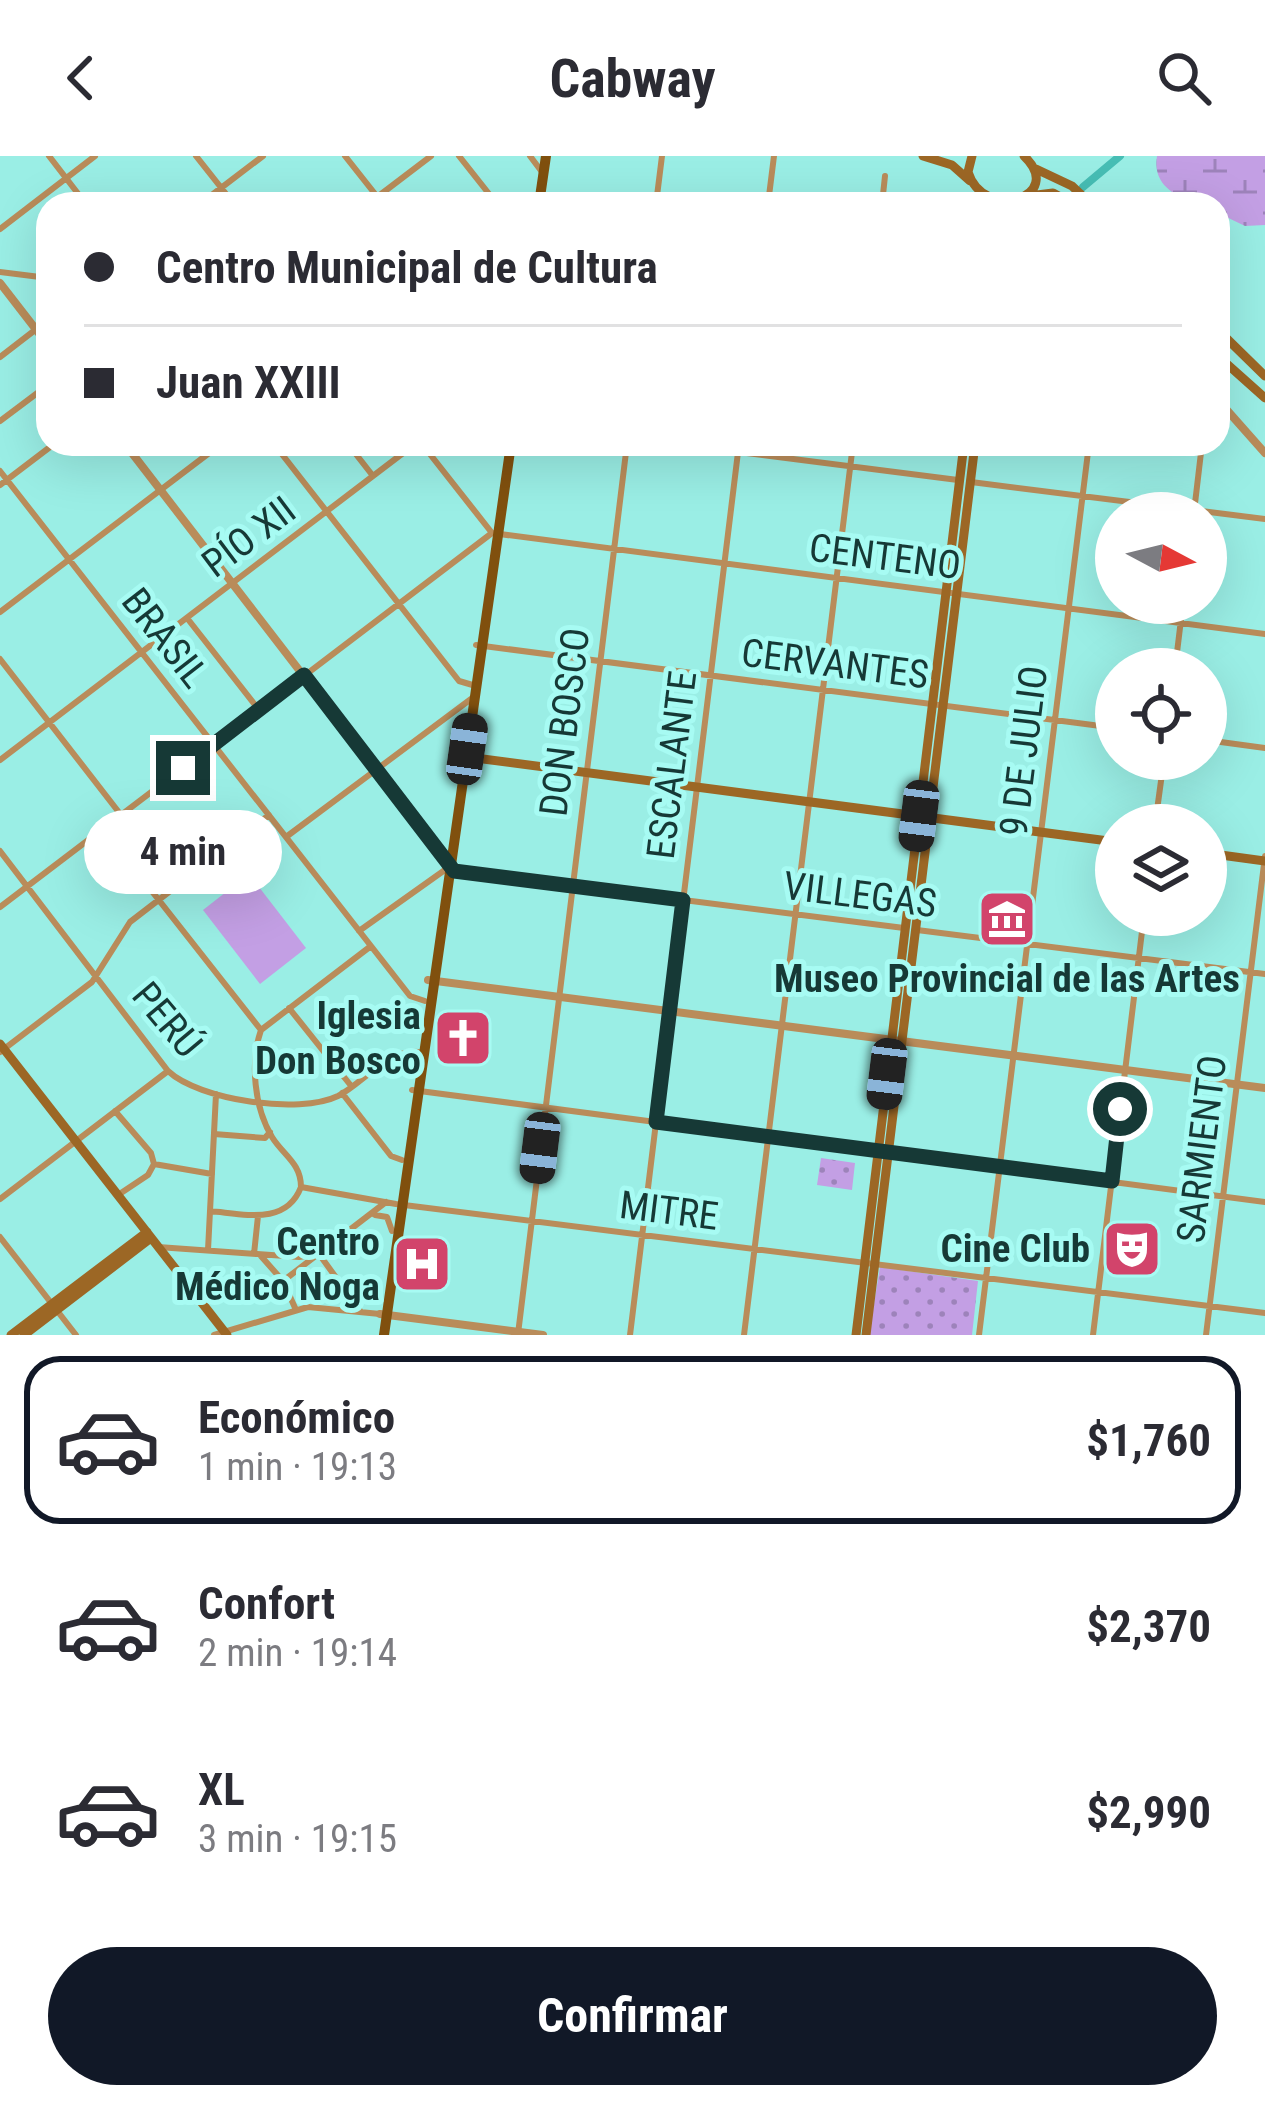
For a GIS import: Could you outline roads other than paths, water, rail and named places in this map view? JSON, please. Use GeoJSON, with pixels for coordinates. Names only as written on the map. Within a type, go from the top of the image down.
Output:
{"type":"FeatureCollection","features":[{"type":"Feature","properties":{"kind":"main road"},"geometry":{"type":"LineString","coordinates":[[542,192],[549,156]]}},
{"type":"Feature","properties":{"kind":"main road"},"geometry":{"type":"LineString","coordinates":[[543,192],[549,156]]}},
{"type":"Feature","properties":{"kind":"main road"},"geometry":{"type":"LineString","coordinates":[[923,156],[952,165],[982,192]]}},
{"type":"Feature","properties":{"kind":"main road"},"geometry":{"type":"LineString","coordinates":[[972,156],[968,172],[973,184]]}},
{"type":"Feature","properties":{"kind":"main road"},"geometry":{"type":"LineString","coordinates":[[1029,160],[1036,184],[1029,192]]}},
{"type":"Feature","properties":{"kind":"main road"},"geometry":{"type":"LineString","coordinates":[[1029,160],[1043,175],[1078,192]]}},
{"type":"Feature","properties":{"kind":"main road"},"geometry":{"type":"LineString","coordinates":[[1230,342],[1265,376]]}},
{"type":"Feature","properties":{"kind":"main road"},"geometry":{"type":"LineString","coordinates":[[1230,367],[1265,398]]}},
{"type":"Feature","properties":{"kind":"main road"},"geometry":{"type":"LineString","coordinates":[[383,1314],[395,1203],[422,1068],[506,456]]}},
{"type":"Feature","properties":{"kind":"main road"},"geometry":{"type":"LineString","coordinates":[[964,456],[965,481]]}},
{"type":"Feature","properties":{"kind":"main road"},"geometry":{"type":"LineString","coordinates":[[861,1333],[972,456]]}},
{"type":"Feature","properties":{"kind":"main road"},"geometry":{"type":"LineString","coordinates":[[463,757],[1095,839]]}},
{"type":"Feature","properties":{"kind":"main road"},"geometry":{"type":"LineString","coordinates":[[1227,856],[1265,859]]}},
{"type":"Feature","properties":{"kind":"main road"},"geometry":{"type":"LineString","coordinates":[[380,1335],[395,1203],[431,981]]}},
{"type":"Feature","properties":{"kind":"main road"},"geometry":{"type":"LineString","coordinates":[[1,1048],[221,1333]]}},
{"type":"Feature","properties":{"kind":"main road"},"geometry":{"type":"LineString","coordinates":[[418,1052],[422,1068]]}},
{"type":"Feature","properties":{"kind":"main road"},"geometry":{"type":"LineString","coordinates":[[11,1335],[152,1239]]}},
{"type":"Feature","properties":{"kind":"main road"},"geometry":{"type":"LineString","coordinates":[[24,1335],[54,1307]]}},
{"type":"Feature","properties":{"kind":"street"},"geometry":{"type":"LineString","coordinates":[[49,156],[77,192]]}},
{"type":"Feature","properties":{"kind":"street"},"geometry":{"type":"LineString","coordinates":[[48,192],[95,156]]}},
{"type":"Feature","properties":{"kind":"street"},"geometry":{"type":"LineString","coordinates":[[196,156],[224,192]]}},
{"type":"Feature","properties":{"kind":"street"},"geometry":{"type":"LineString","coordinates":[[216,192],[263,156]]}},
{"type":"Feature","properties":{"kind":"street"},"geometry":{"type":"LineString","coordinates":[[346,156],[373,192]]}},
{"type":"Feature","properties":{"kind":"street"},"geometry":{"type":"LineString","coordinates":[[390,192],[431,156]]}},
{"type":"Feature","properties":{"kind":"street"},"geometry":{"type":"LineString","coordinates":[[459,156],[487,192]]}},
{"type":"Feature","properties":{"kind":"street"},"geometry":{"type":"LineString","coordinates":[[530,156],[543,173]]}},
{"type":"Feature","properties":{"kind":"street"},"geometry":{"type":"LineString","coordinates":[[658,192],[662,156]]}},
{"type":"Feature","properties":{"kind":"street"},"geometry":{"type":"LineString","coordinates":[[770,192],[774,156]]}},
{"type":"Feature","properties":{"kind":"street"},"geometry":{"type":"LineString","coordinates":[[883,192],[885,176]]}},
{"type":"Feature","properties":{"kind":"street"},"geometry":{"type":"LineString","coordinates":[[0,229],[36,201]]}},
{"type":"Feature","properties":{"kind":"street"},"geometry":{"type":"LineString","coordinates":[[0,272],[36,276]]}},
{"type":"Feature","properties":{"kind":"street"},"geometry":{"type":"LineString","coordinates":[[0,283],[36,329],[0,357]]}},
{"type":"Feature","properties":{"kind":"street"},"geometry":{"type":"LineString","coordinates":[[0,421],[36,394]]}},
{"type":"Feature","properties":{"kind":"street"},"geometry":{"type":"LineString","coordinates":[[1230,414],[1265,453]]}},
{"type":"Feature","properties":{"kind":"street"},"geometry":{"type":"LineString","coordinates":[[3,483],[38,456]]}},
{"type":"Feature","properties":{"kind":"street"},"geometry":{"type":"LineString","coordinates":[[134,456],[447,865],[359,931]]}},
{"type":"Feature","properties":{"kind":"street"},"geometry":{"type":"LineString","coordinates":[[0,612],[205,456]]}},
{"type":"Feature","properties":{"kind":"street"},"geometry":{"type":"LineString","coordinates":[[283,456],[472,692],[286,837]]}},
{"type":"Feature","properties":{"kind":"street"},"geometry":{"type":"LineString","coordinates":[[357,456],[373,476]]}},
{"type":"Feature","properties":{"kind":"street","name":"PÍO XII"},"geometry":{"type":"LineString","coordinates":[[0,760],[401,456]]}},
{"type":"Feature","properties":{"kind":"street"},"geometry":{"type":"LineString","coordinates":[[0,907],[495,534],[428,456]]}},
{"type":"Feature","properties":{"kind":"street","name":"DON BOSCO"},"geometry":{"type":"LineString","coordinates":[[518,1333],[625,456]]}},
{"type":"Feature","properties":{"kind":"street","name":"ESCALANTE"},"geometry":{"type":"LineString","coordinates":[[630,1335],[737,456]]}},
{"type":"Feature","properties":{"kind":"street"},"geometry":{"type":"LineString","coordinates":[[788,456],[1095,498]]}},
{"type":"Feature","properties":{"kind":"street"},"geometry":{"type":"LineString","coordinates":[[744,1335],[851,456]]}},
{"type":"Feature","properties":{"kind":"street","name":"9 DE JULIO"},"geometry":{"type":"LineString","coordinates":[[980,1335],[1088,456]]}},
{"type":"Feature","properties":{"kind":"street"},"geometry":{"type":"LineString","coordinates":[[1196,492],[1201,456]]}},
{"type":"Feature","properties":{"kind":"street","name":"BRASIL"},"geometry":{"type":"LineString","coordinates":[[0,471],[3,483],[69,560],[410,996],[425,1000]]}},
{"type":"Feature","properties":{"kind":"street"},"geometry":{"type":"LineString","coordinates":[[1227,515],[1265,519]]}},
{"type":"Feature","properties":{"kind":"street","name":"CENTENO"},"geometry":{"type":"LineString","coordinates":[[495,534],[1095,612]]}},
{"type":"Feature","properties":{"kind":"street"},"geometry":{"type":"LineString","coordinates":[[187,618],[259,710]]}},
{"type":"Feature","properties":{"kind":"street","name":"CENTENO"},"geometry":{"type":"LineString","coordinates":[[1188,624],[1265,634]]}},
{"type":"Feature","properties":{"kind":"street","name":"CERVANTES"},"geometry":{"type":"LineString","coordinates":[[479,645],[1095,726]]}},
{"type":"Feature","properties":{"kind":"street"},"geometry":{"type":"LineString","coordinates":[[0,659],[121,814]]}},
{"type":"Feature","properties":{"kind":"street"},"geometry":{"type":"LineString","coordinates":[[1227,743],[1265,748]]}},
{"type":"Feature","properties":{"kind":"street"},"geometry":{"type":"LineString","coordinates":[[1,1048],[92,982],[130,922],[269,815]]}},
{"type":"Feature","properties":{"kind":"street"},"geometry":{"type":"LineString","coordinates":[[103,829],[261,1030]]}},
{"type":"Feature","properties":{"kind":"street","name":"PERÚ"},"geometry":{"type":"LineString","coordinates":[[0,851],[168,1071],[184,1082],[216,1094],[307,1103],[342,1093],[402,1052],[418,1052]]}},
{"type":"Feature","properties":{"kind":"street","name":"SARMIENTO"},"geometry":{"type":"LineString","coordinates":[[1206,1335],[1265,859]]}},
{"type":"Feature","properties":{"kind":"street","name":"VILLEGAS"},"geometry":{"type":"LineString","coordinates":[[447,865],[455,871],[1265,974]]}},
{"type":"Feature","properties":{"kind":"street"},"geometry":{"type":"LineString","coordinates":[[1093,1335],[1142,936]]}},
{"type":"Feature","properties":{"kind":"street"},"geometry":{"type":"LineString","coordinates":[[210,1211],[259,1215],[284,1210],[301,1187],[297,1166],[270,1132],[260,1101],[255,1065],[261,1030],[371,946]]}},
{"type":"Feature","properties":{"kind":"street"},"geometry":{"type":"LineString","coordinates":[[431,981],[1265,1088]]}},
{"type":"Feature","properties":{"kind":"street"},"geometry":{"type":"LineString","coordinates":[[289,1008],[352,1087]]}},
{"type":"Feature","properties":{"kind":"street"},"geometry":{"type":"LineString","coordinates":[[0,1199],[168,1071]]}},
{"type":"Feature","properties":{"kind":"street"},"geometry":{"type":"LineString","coordinates":[[415,1090],[1265,1202]]}},
{"type":"Feature","properties":{"kind":"street"},"geometry":{"type":"LineString","coordinates":[[342,1093],[392,1157],[402,1160]]}},
{"type":"Feature","properties":{"kind":"street"},"geometry":{"type":"LineString","coordinates":[[208,1250],[216,1094]]}},
{"type":"Feature","properties":{"kind":"street"},"geometry":{"type":"LineString","coordinates":[[115,1111],[150,1151],[154,1164],[150,1173],[118,1195]]}},
{"type":"Feature","properties":{"kind":"street"},"geometry":{"type":"LineString","coordinates":[[214,1134],[266,1138],[270,1132]]}},
{"type":"Feature","properties":{"kind":"street"},"geometry":{"type":"LineString","coordinates":[[154,1164],[212,1174]]}},
{"type":"Feature","properties":{"kind":"street","name":"MITRE"},"geometry":{"type":"LineString","coordinates":[[301,1187],[532,1221],[1265,1313]]}},
{"type":"Feature","properties":{"kind":"street"},"geometry":{"type":"LineString","coordinates":[[283,1281],[395,1203]]}},
{"type":"Feature","properties":{"kind":"street"},"geometry":{"type":"LineString","coordinates":[[259,1215],[257,1254],[283,1281],[296,1310]]}},
{"type":"Feature","properties":{"kind":"street"},"geometry":{"type":"LineString","coordinates":[[372,1216],[388,1217],[392,1231]]}},
{"type":"Feature","properties":{"kind":"street"},"geometry":{"type":"LineString","coordinates":[[0,1237],[76,1335]]}},
{"type":"Feature","properties":{"kind":"street"},"geometry":{"type":"LineString","coordinates":[[152,1239],[208,1250],[302,1257],[319,1254]]}},
{"type":"Feature","properties":{"kind":"street"},"geometry":{"type":"LineString","coordinates":[[319,1254],[361,1312]]}},
{"type":"Feature","properties":{"kind":"street"},"geometry":{"type":"LineString","coordinates":[[221,1333],[314,1307],[544,1335]]}},
{"type":"Feature","properties":{"kind":"waterway"},"geometry":{"type":"LineString","coordinates":[[1083,187],[1120,156]]}},
{"type":"Feature","properties":{"kind":"place","name":"Museo Provincial de las Artes"},"geometry":{"type":"Point","coordinates":[1007,919]}},
{"type":"Feature","properties":{"kind":"place","name":"Iglesia Don Bosco"},"geometry":{"type":"Point","coordinates":[463,1038]}},
{"type":"Feature","properties":{"kind":"place","name":"Cine Club"},"geometry":{"type":"Point","coordinates":[1132,1249]}},
{"type":"Feature","properties":{"kind":"place","name":"Centro Médico Noga"},"geometry":{"type":"Point","coordinates":[422,1264]}}]}
